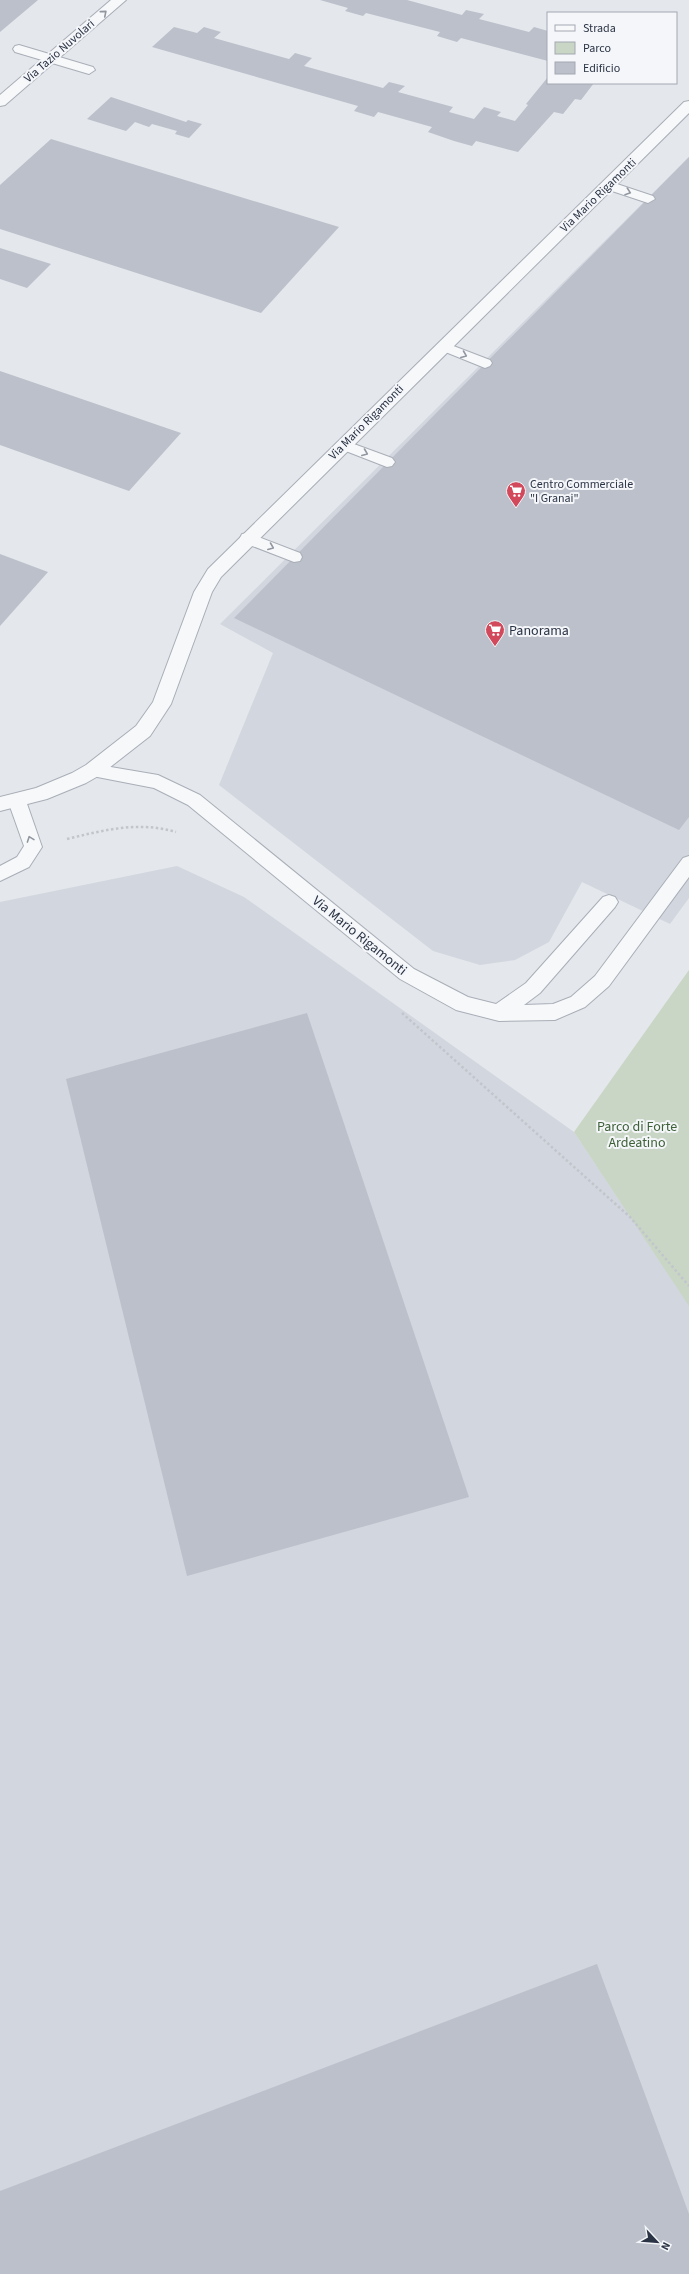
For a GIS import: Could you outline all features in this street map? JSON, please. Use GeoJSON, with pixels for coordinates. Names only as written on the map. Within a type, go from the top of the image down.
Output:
{"type":"FeatureCollection","features":[{"type":"Feature","properties":{"kind":"street","name":"Via Tazio Nuvolari"},"geometry":{"type":"LineString","coordinates":[[0,102],[119,0]]}},
{"type":"Feature","properties":{"kind":"street","name":"Via Mario Rigamonti"},"geometry":{"type":"LineString","coordinates":[[8,802],[64,785],[93,770],[142,732],[162,704],[203,592],[214,573],[343,444],[689,105]]}},
{"type":"Feature","properties":{"kind":"lane"},"geometry":{"type":"LineString","coordinates":[[19,49],[89,70]]}},
{"type":"Feature","properties":{"kind":"lane"},"geometry":{"type":"LineString","coordinates":[[608,185],[648,199]]}},
{"type":"Feature","properties":{"kind":"lane"},"geometry":{"type":"LineString","coordinates":[[443,346],[485,363]]}},
{"type":"Feature","properties":{"kind":"lane"},"geometry":{"type":"LineString","coordinates":[[343,444],[387,462]]}},
{"type":"Feature","properties":{"kind":"lane"},"geometry":{"type":"LineString","coordinates":[[248,538],[294,556]]}},
{"type":"Feature","properties":{"kind":"lane","name":"Via Mario Rigamonti"},"geometry":{"type":"LineString","coordinates":[[93,770],[158,782],[194,800],[407,974],[463,1004],[499,1013],[555,1012],[566,1008],[584,997],[602,981],[689,862]]}},
{"type":"Feature","properties":{"kind":"lane","name":"Via Mario Rigamonti"},"geometry":{"type":"LineString","coordinates":[[8,802],[33,847]]}},
{"type":"Feature","properties":{"kind":"lane"},"geometry":{"type":"LineString","coordinates":[[0,874],[23,862],[33,847]]}},
{"type":"Feature","properties":{"kind":"lane"},"geometry":{"type":"LineString","coordinates":[[499,1013],[533,988],[609,902]]}},
{"type":"Feature","properties":{"kind":"path"},"geometry":{"type":"LineString","coordinates":[[33,847],[119,828],[160,827],[178,833]]}},
{"type":"Feature","properties":{"kind":"path"},"geometry":{"type":"LineString","coordinates":[[399,1010],[630,1217],[689,1286]]}},
{"type":"Feature","properties":{"kind":"shaded area","name":"Centro Commerciale \"I Granai\""},"geometry":{"type":"Polygon","coordinates":[[[689,157],[689,898],[670,924],[582,882],[549,942],[515,960],[480,965],[433,951],[219,785],[273,653],[220,624],[689,157]]]}},
{"type":"Feature","properties":{"kind":"shaded area"},"geometry":{"type":"Polygon","coordinates":[[[177,866],[244,897],[574,1132],[689,1305],[689,2274],[0,2274],[0,902],[177,866]]]}},
{"type":"Feature","properties":{"kind":"green space","name":"Parco di Forte Ardeatino"},"geometry":{"type":"Polygon","coordinates":[[[689,970],[689,1306],[574,1132],[689,970]]]}},
{"type":"Feature","properties":{"kind":"building"},"geometry":{"type":"Polygon","coordinates":[[[0,0],[38,0],[0,32],[0,0]]]}},
{"type":"Feature","properties":{"kind":"building"},"geometry":{"type":"Polygon","coordinates":[[[320,0],[407,0],[462,15],[466,10],[484,14],[479,19],[529,32],[534,27],[547,31],[547,61],[461,38],[457,42],[437,36],[440,32],[366,13],[363,16],[345,11],[348,8],[320,0]]]}},
{"type":"Feature","properties":{"kind":"building"},"geometry":{"type":"Polygon","coordinates":[[[174,27],[197,33],[204,27],[221,32],[214,38],[289,59],[295,53],[312,58],[304,66],[383,88],[389,82],[405,86],[398,92],[453,107],[449,112],[474,119],[484,107],[501,112],[497,116],[515,121],[528,105],[526,104],[547,78],[547,84],[593,84],[581,100],[575,99],[563,114],[554,112],[518,152],[476,141],[472,146],[454,141],[428,132],[432,127],[378,112],[374,117],[354,111],[358,106],[152,47],[174,27]]]}},
{"type":"Feature","properties":{"kind":"building"},"geometry":{"type":"Polygon","coordinates":[[[111,97],[186,122],[188,120],[202,124],[189,138],[175,134],[177,131],[152,124],[149,127],[135,122],[126,131],[87,119],[111,97]]]}},
{"type":"Feature","properties":{"kind":"building"},"geometry":{"type":"Polygon","coordinates":[[[51,139],[339,227],[261,313],[0,229],[0,185],[51,139]]]}},
{"type":"Feature","properties":{"kind":"building","name":"Centro Commerciale \"I Granai\""},"geometry":{"type":"Polygon","coordinates":[[[689,157],[689,817],[679,830],[234,618],[689,157]]]}},
{"type":"Feature","properties":{"kind":"building"},"geometry":{"type":"Polygon","coordinates":[[[0,248],[51,264],[27,288],[0,279],[0,248]]]}},
{"type":"Feature","properties":{"kind":"building"},"geometry":{"type":"Polygon","coordinates":[[[0,371],[181,433],[129,491],[0,445],[0,371]]]}},
{"type":"Feature","properties":{"kind":"building"},"geometry":{"type":"Polygon","coordinates":[[[0,554],[48,572],[0,626],[0,554]]]}},
{"type":"Feature","properties":{"kind":"building"},"geometry":{"type":"Polygon","coordinates":[[[307,1013],[469,1497],[187,1576],[66,1079],[307,1013]]]}},
{"type":"Feature","properties":{"kind":"building"},"geometry":{"type":"Polygon","coordinates":[[[597,1964],[689,2214],[689,2274],[0,2274],[0,2191],[597,1964]]]}},
{"type":"Feature","properties":{"kind":"place","name":"Centro Commerciale \"I Granai\""},"geometry":{"type":"Point","coordinates":[516,508]}},
{"type":"Feature","properties":{"kind":"place","name":"Panorama"},"geometry":{"type":"Point","coordinates":[495,647]}}]}
